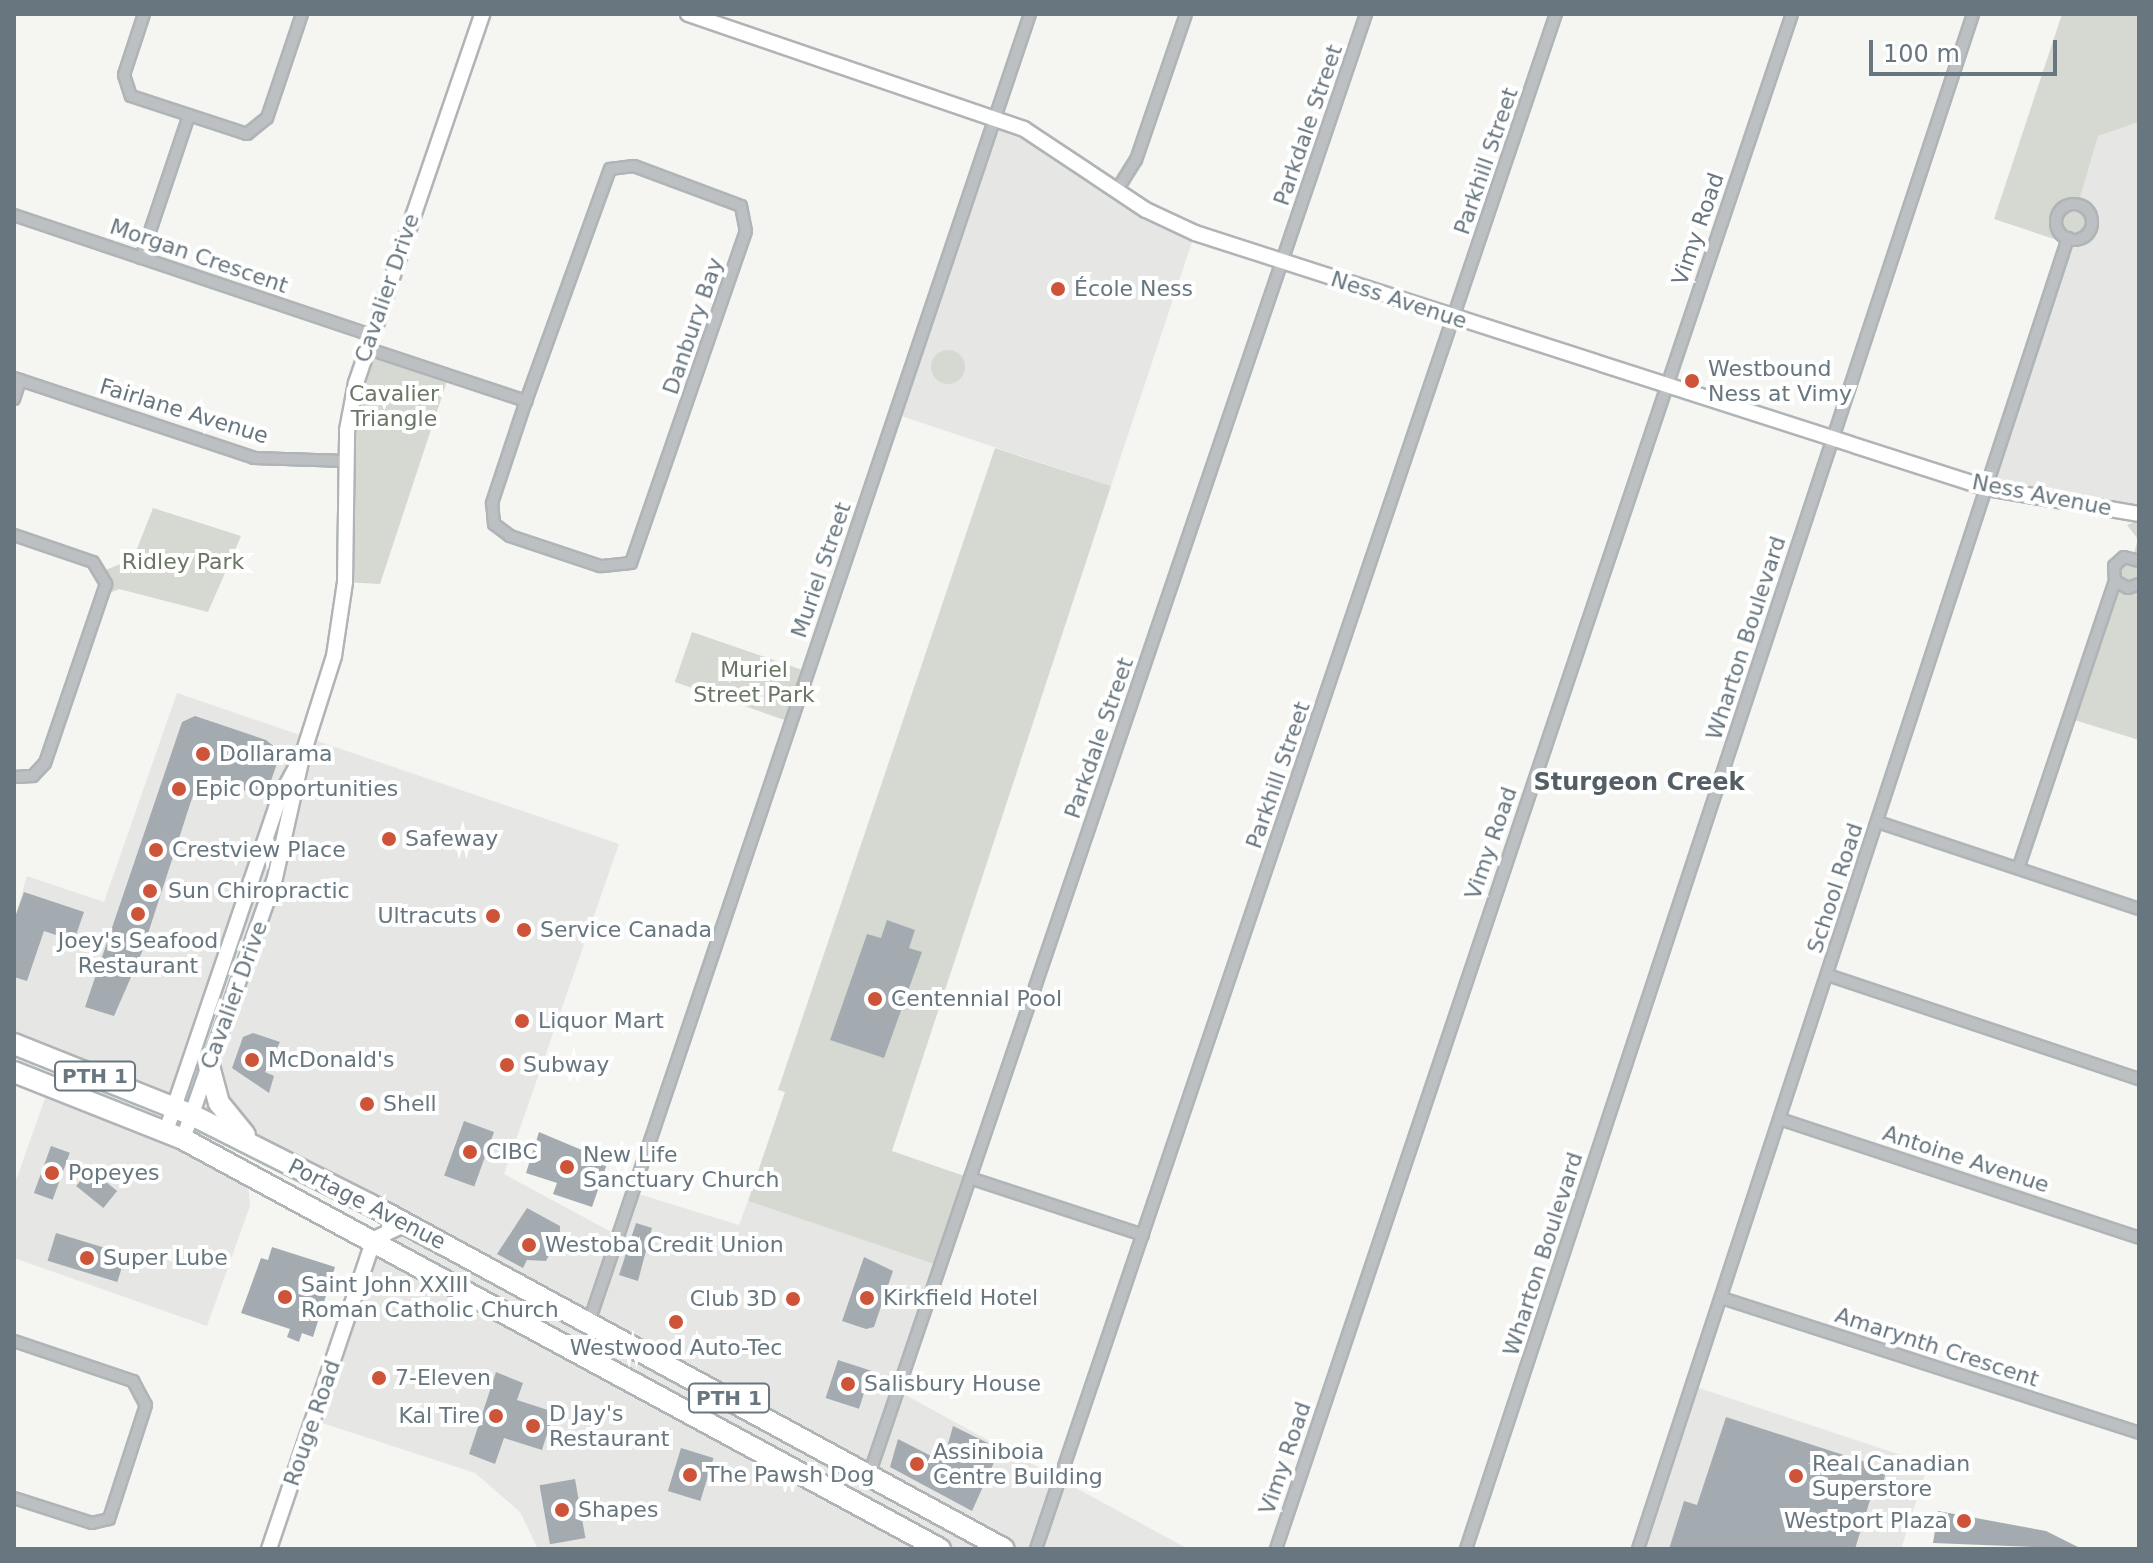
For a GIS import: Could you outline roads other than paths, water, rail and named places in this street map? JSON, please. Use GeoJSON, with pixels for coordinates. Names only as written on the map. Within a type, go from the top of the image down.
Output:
{"type":"FeatureCollection","features":[{"type":"Feature","properties":{"kind":"highway","name":"Portage Avenue"},"geometry":{"type":"LineString","coordinates":[[14,1044],[183,1111],[260,1149],[589,1322],[1004,1549]]}},
{"type":"Feature","properties":{"kind":"highway"},"geometry":{"type":"LineString","coordinates":[[209,1066],[219,1103],[260,1149]]}},
{"type":"Feature","properties":{"kind":"highway","name":"Portage Avenue"},"geometry":{"type":"LineString","coordinates":[[14,1072],[174,1135],[374,1239],[940,1549]]}},
{"type":"Feature","properties":{"kind":"highway"},"geometry":{"type":"LineString","coordinates":[[342,1222],[387,1214]]}},
{"type":"Feature","properties":{"kind":"street"},"geometry":{"type":"LineString","coordinates":[[144,14],[124,75],[127,92],[188,118],[236,133],[258,129],[302,14]]}},
{"type":"Feature","properties":{"kind":"street","name":"Cavalier Drive"},"geometry":{"type":"LineString","coordinates":[[183,1111],[209,1066],[275,878],[302,757],[338,637],[345,582],[346,461],[351,404],[368,341],[482,14]]}},
{"type":"Feature","properties":{"kind":"street","name":"Ness Avenue"},"geometry":{"type":"LineString","coordinates":[[688,14],[994,119],[1051,143],[1117,190],[1180,227],[1453,318],[1667,381],[1987,488],[2139,514]]}},
{"type":"Feature","properties":{"kind":"street","name":"Muriel Street"},"geometry":{"type":"LineString","coordinates":[[589,1322],[1030,14]]}},
{"type":"Feature","properties":{"kind":"street"},"geometry":{"type":"LineString","coordinates":[[1117,190],[1143,141],[1186,14]]}},
{"type":"Feature","properties":{"kind":"street","name":"Parkdale Street"},"geometry":{"type":"LineString","coordinates":[[869,1475],[1366,14]]}},
{"type":"Feature","properties":{"kind":"street","name":"Parkhill Street"},"geometry":{"type":"LineString","coordinates":[[1036,1549],[1556,14]]}},
{"type":"Feature","properties":{"kind":"street","name":"Vimy Road"},"geometry":{"type":"LineString","coordinates":[[1276,1549],[1792,14]]}},
{"type":"Feature","properties":{"kind":"street","name":"Wharton Boulevard"},"geometry":{"type":"LineString","coordinates":[[1466,1549],[1973,14]]}},
{"type":"Feature","properties":{"kind":"street"},"geometry":{"type":"LineString","coordinates":[[141,258],[188,118]]}},
{"type":"Feature","properties":{"kind":"street","name":"Danbury Bay"},"geometry":{"type":"LineString","coordinates":[[634,166],[741,206],[746,231],[637,552],[626,566],[600,566],[510,536],[494,524],[492,503],[526,401],[610,169],[634,166]]}},
{"type":"Feature","properties":{"kind":"street","name":"Morgan Crescent"},"geometry":{"type":"LineString","coordinates":[[14,215],[368,341]]}},
{"type":"Feature","properties":{"kind":"street","name":"School Road"},"geometry":{"type":"LineString","coordinates":[[1638,1549],[2068,238]]}},
{"type":"Feature","properties":{"kind":"street"},"geometry":{"type":"LineString","coordinates":[[368,341],[526,401]]}},
{"type":"Feature","properties":{"kind":"street"},"geometry":{"type":"LineString","coordinates":[[14,399],[17,379]]}},
{"type":"Feature","properties":{"kind":"street","name":"Fairlane Avenue"},"geometry":{"type":"LineString","coordinates":[[17,379],[254,458],[346,461]]}},
{"type":"Feature","properties":{"kind":"street"},"geometry":{"type":"LineString","coordinates":[[14,535],[93,562],[106,584],[45,763],[33,776],[14,777]]}},
{"type":"Feature","properties":{"kind":"street"},"geometry":{"type":"LineString","coordinates":[[2019,866],[2115,581],[2118,561],[2139,561]]}},
{"type":"Feature","properties":{"kind":"street"},"geometry":{"type":"LineString","coordinates":[[2115,581],[2124,588],[2139,584]]}},
{"type":"Feature","properties":{"kind":"street","name":"Cavalier Drive"},"geometry":{"type":"LineString","coordinates":[[174,1135],[279,799],[302,757]]}},
{"type":"Feature","properties":{"kind":"street"},"geometry":{"type":"LineString","coordinates":[[1878,822],[2019,866],[2139,909]]}},
{"type":"Feature","properties":{"kind":"street"},"geometry":{"type":"LineString","coordinates":[[1828,975],[2139,1079]]}},
{"type":"Feature","properties":{"kind":"street","name":"Antoine Avenue"},"geometry":{"type":"LineString","coordinates":[[1780,1119],[2139,1238]]}},
{"type":"Feature","properties":{"kind":"street"},"geometry":{"type":"LineString","coordinates":[[970,1178],[1143,1235]]}},
{"type":"Feature","properties":{"kind":"street"},"geometry":{"type":"LineString","coordinates":[[374,1239],[406,1224]]}},
{"type":"Feature","properties":{"kind":"street","name":"Rouge Road"},"geometry":{"type":"LineString","coordinates":[[269,1549],[374,1239]]}},
{"type":"Feature","properties":{"kind":"street","name":"Amarynth Crescent"},"geometry":{"type":"LineString","coordinates":[[1722,1298],[2139,1433]]}},
{"type":"Feature","properties":{"kind":"street"},"geometry":{"type":"LineString","coordinates":[[14,1341],[133,1381],[146,1405],[109,1519],[87,1522],[14,1498]]}},
{"type":"Feature","properties":{"kind":"place","name":"École Ness"},"geometry":{"type":"Point","coordinates":[1058,289]}},
{"type":"Feature","properties":{"kind":"place","name":"Westbound Ness at Vimy"},"geometry":{"type":"Point","coordinates":[1692,381]}},
{"type":"Feature","properties":{"kind":"place","name":"Dollarama"},"geometry":{"type":"Point","coordinates":[203,754]}},
{"type":"Feature","properties":{"kind":"place","name":"Epic Opportunities"},"geometry":{"type":"Point","coordinates":[179,789]}},
{"type":"Feature","properties":{"kind":"place","name":"Safeway"},"geometry":{"type":"Point","coordinates":[389,839]}},
{"type":"Feature","properties":{"kind":"place","name":"Crestview Place"},"geometry":{"type":"Point","coordinates":[156,850]}},
{"type":"Feature","properties":{"kind":"place","name":"Sun Chiropractic"},"geometry":{"type":"Point","coordinates":[150,891]}},
{"type":"Feature","properties":{"kind":"place","name":"Joey's Seafood Restaurant"},"geometry":{"type":"Point","coordinates":[138,914]}},
{"type":"Feature","properties":{"kind":"place","name":"Ultracuts"},"geometry":{"type":"Point","coordinates":[493,916]}},
{"type":"Feature","properties":{"kind":"place","name":"Service Canada"},"geometry":{"type":"Point","coordinates":[524,930]}},
{"type":"Feature","properties":{"kind":"place","name":"Centennial Pool"},"geometry":{"type":"Point","coordinates":[875,999]}},
{"type":"Feature","properties":{"kind":"place","name":"Liquor Mart"},"geometry":{"type":"Point","coordinates":[522,1021]}},
{"type":"Feature","properties":{"kind":"place","name":"McDonald's"},"geometry":{"type":"Point","coordinates":[252,1060]}},
{"type":"Feature","properties":{"kind":"place","name":"Subway"},"geometry":{"type":"Point","coordinates":[507,1065]}},
{"type":"Feature","properties":{"kind":"place","name":"Shell"},"geometry":{"type":"Point","coordinates":[367,1104]}},
{"type":"Feature","properties":{"kind":"place","name":"CIBC"},"geometry":{"type":"Point","coordinates":[470,1152]}},
{"type":"Feature","properties":{"kind":"place","name":"New Life Sanctuary Church"},"geometry":{"type":"Point","coordinates":[567,1167]}},
{"type":"Feature","properties":{"kind":"place","name":"Popeyes"},"geometry":{"type":"Point","coordinates":[52,1173]}},
{"type":"Feature","properties":{"kind":"place","name":"Westoba Credit Union"},"geometry":{"type":"Point","coordinates":[529,1245]}},
{"type":"Feature","properties":{"kind":"place","name":"Super Lube"},"geometry":{"type":"Point","coordinates":[87,1258]}},
{"type":"Feature","properties":{"kind":"place","name":"Saint John XXIII Roman Catholic Church"},"geometry":{"type":"Point","coordinates":[285,1297]}},
{"type":"Feature","properties":{"kind":"place","name":"Kirkfield Hotel"},"geometry":{"type":"Point","coordinates":[867,1298]}},
{"type":"Feature","properties":{"kind":"place","name":"Club 3D"},"geometry":{"type":"Point","coordinates":[793,1299]}},
{"type":"Feature","properties":{"kind":"place","name":"Westwood Auto-Tec"},"geometry":{"type":"Point","coordinates":[676,1322]}},
{"type":"Feature","properties":{"kind":"place","name":"7-Eleven"},"geometry":{"type":"Point","coordinates":[379,1378]}},
{"type":"Feature","properties":{"kind":"place","name":"Salisbury House"},"geometry":{"type":"Point","coordinates":[848,1384]}},
{"type":"Feature","properties":{"kind":"place","name":"Kal Tire"},"geometry":{"type":"Point","coordinates":[496,1416]}},
{"type":"Feature","properties":{"kind":"place","name":"D Jay's Restaurant"},"geometry":{"type":"Point","coordinates":[533,1426]}},
{"type":"Feature","properties":{"kind":"place","name":"Assiniboia Centre Building"},"geometry":{"type":"Point","coordinates":[917,1464]}},
{"type":"Feature","properties":{"kind":"place","name":"The Pawsh Dog"},"geometry":{"type":"Point","coordinates":[690,1475]}},
{"type":"Feature","properties":{"kind":"place","name":"Real Canadian Superstore"},"geometry":{"type":"Point","coordinates":[1796,1476]}},
{"type":"Feature","properties":{"kind":"place","name":"Shapes"},"geometry":{"type":"Point","coordinates":[562,1510]}},
{"type":"Feature","properties":{"kind":"place","name":"Westport Plaza"},"geometry":{"type":"Point","coordinates":[1964,1521]}},
{"type":"Feature","properties":{"kind":"district","name":"Sturgeon Creek"},"geometry":{"type":"Point","coordinates":[1639,783]}},
{"type":"Feature","properties":{"kind":"park label","name":"Cavalier Triangle"},"geometry":{"type":"Point","coordinates":[394,406]}},
{"type":"Feature","properties":{"kind":"park label","name":"Ridley Park"},"geometry":{"type":"Point","coordinates":[183,562]}},
{"type":"Feature","properties":{"kind":"park label","name":"Muriel Street Park"},"geometry":{"type":"Point","coordinates":[754,682]}}]}
